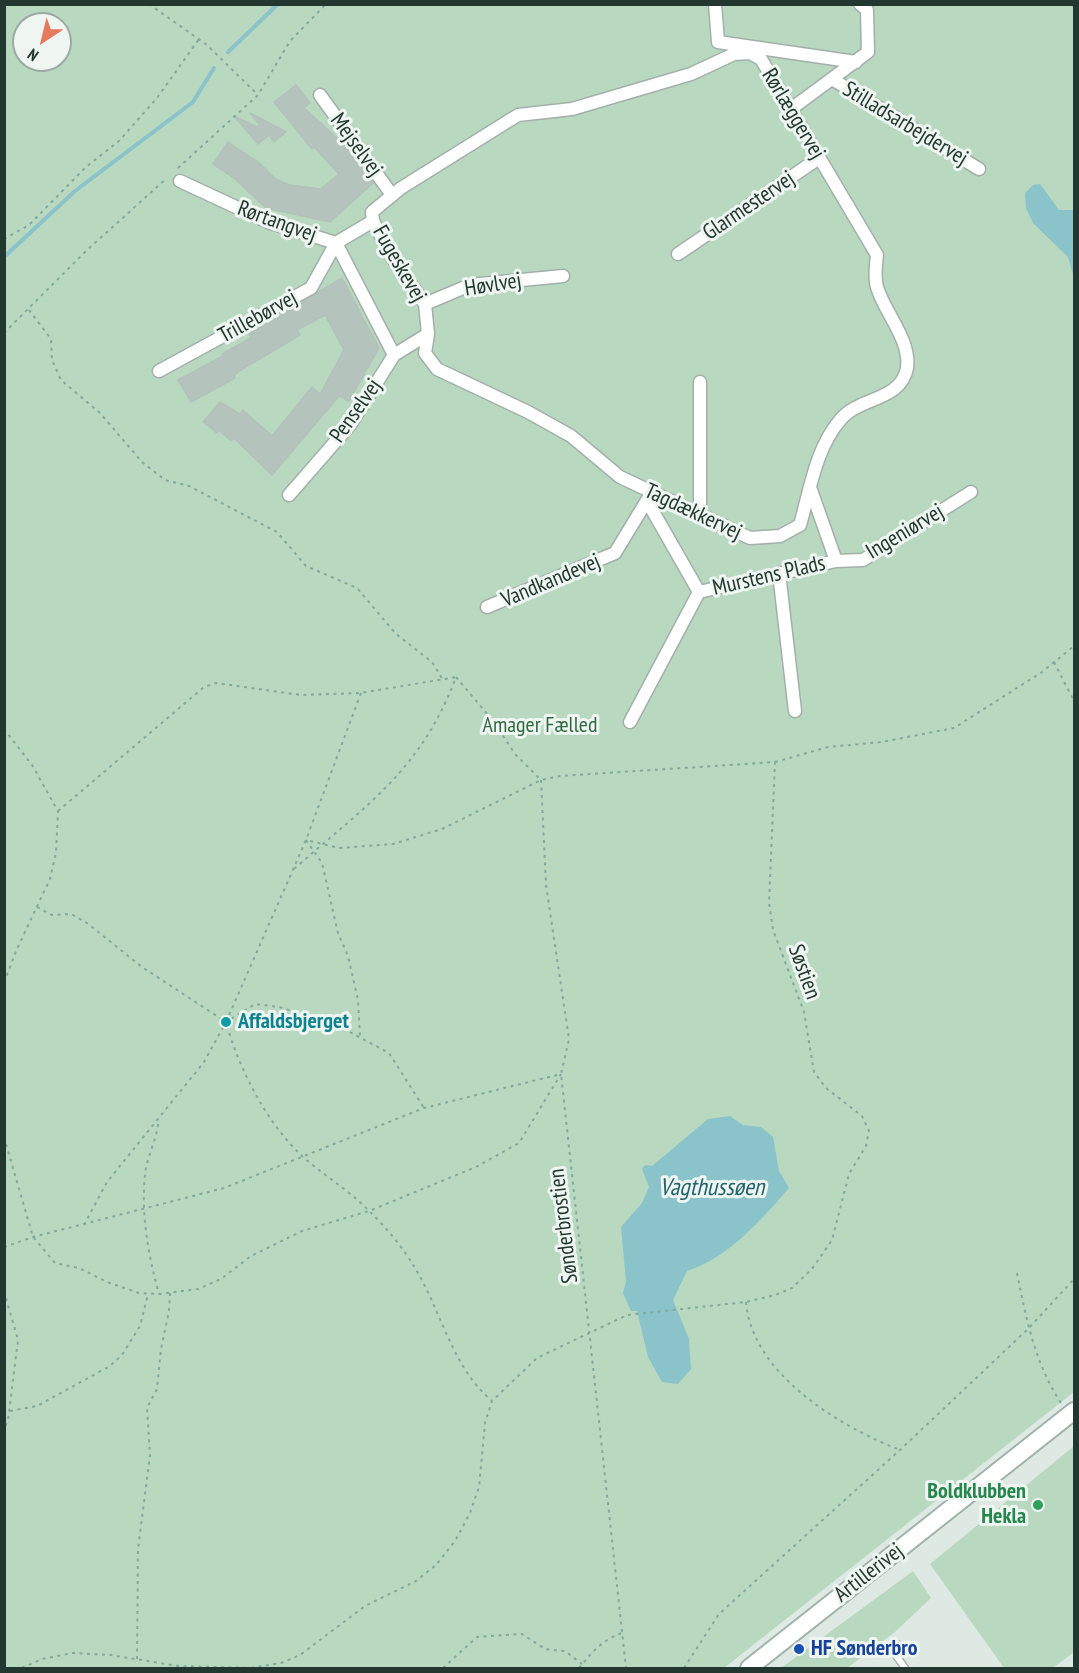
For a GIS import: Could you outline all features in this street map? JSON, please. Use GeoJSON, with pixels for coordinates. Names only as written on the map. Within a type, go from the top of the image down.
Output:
{"type":"FeatureCollection","features":[{"type":"Feature","properties":{"kind":"street"},"geometry":{"type":"LineString","coordinates":[[715,4],[718,42],[855,62]]}},
{"type":"Feature","properties":{"kind":"street"},"geometry":{"type":"LineString","coordinates":[[791,109],[868,52],[864,7]]}},
{"type":"Feature","properties":{"kind":"street","name":"Rørlæggervej"},"geometry":{"type":"LineString","coordinates":[[572,109],[691,74],[734,54],[750,53],[761,59],[877,255],[876,286],[890,315]]}},
{"type":"Feature","properties":{"kind":"street","name":"Stilladsarbejdervej"},"geometry":{"type":"LineString","coordinates":[[832,79],[979,169]]}},
{"type":"Feature","properties":{"kind":"street","name":"Mejselvej"},"geometry":{"type":"LineString","coordinates":[[320,95],[392,195]]}},
{"type":"Feature","properties":{"kind":"street","name":"Fugeskevej"},"geometry":{"type":"LineString","coordinates":[[528,412],[437,369],[425,353],[428,334],[425,304],[393,259],[373,221],[372,212],[392,195],[518,115],[572,109]]}},
{"type":"Feature","properties":{"kind":"street","name":"Glarmestervej"},"geometry":{"type":"LineString","coordinates":[[678,254],[819,158]]}},
{"type":"Feature","properties":{"kind":"street","name":"Rørtangvej"},"geometry":{"type":"LineString","coordinates":[[180,181],[268,222],[336,243],[373,221]]}},
{"type":"Feature","properties":{"kind":"street"},"geometry":{"type":"LineString","coordinates":[[336,243],[394,355]]}},
{"type":"Feature","properties":{"kind":"street","name":"Trillebørvej"},"geometry":{"type":"LineString","coordinates":[[159,370],[310,288],[336,243]]}},
{"type":"Feature","properties":{"kind":"street","name":"Høvlvej"},"geometry":{"type":"LineString","coordinates":[[425,304],[470,285],[563,276]]}},
{"type":"Feature","properties":{"kind":"street","name":"Tagdækkervej"},"geometry":{"type":"LineString","coordinates":[[528,412],[571,436],[620,477],[649,497],[700,515],[750,538],[780,536],[800,525],[825,441],[842,417],[894,390],[903,379],[907,366],[906,352],[890,315]]}},
{"type":"Feature","properties":{"kind":"street","name":"Penselvej"},"geometry":{"type":"LineString","coordinates":[[289,495],[350,425],[394,355],[428,334]]}},
{"type":"Feature","properties":{"kind":"street"},"geometry":{"type":"LineString","coordinates":[[700,382],[700,515]]}},
{"type":"Feature","properties":{"kind":"street","name":"Murstens Plads"},"geometry":{"type":"LineString","coordinates":[[699,592],[836,561],[810,490]]}},
{"type":"Feature","properties":{"kind":"street","name":"Ingeniørvej"},"geometry":{"type":"LineString","coordinates":[[836,561],[863,560],[971,492]]}},
{"type":"Feature","properties":{"kind":"street"},"geometry":{"type":"LineString","coordinates":[[630,722],[699,592],[649,497]]}},
{"type":"Feature","properties":{"kind":"street","name":"Vandkandevej"},"geometry":{"type":"LineString","coordinates":[[487,608],[615,553],[649,497]]}},
{"type":"Feature","properties":{"kind":"street"},"geometry":{"type":"LineString","coordinates":[[779,573],[795,711]]}},
{"type":"Feature","properties":{"kind":"street","name":"Artillerivej"},"geometry":{"type":"LineString","coordinates":[[753,1667],[1072,1413]]}},
{"type":"Feature","properties":{"kind":"lane"},"geometry":{"type":"LineString","coordinates":[[900,1645],[895,1654],[905,1668]]}},
{"type":"Feature","properties":{"kind":"path"},"geometry":{"type":"LineString","coordinates":[[149,4],[199,39],[258,95]]}},
{"type":"Feature","properties":{"kind":"path"},"geometry":{"type":"LineString","coordinates":[[4,333],[86,251],[258,95],[290,40],[326,4]]}},
{"type":"Feature","properties":{"kind":"path"},"geometry":{"type":"LineString","coordinates":[[1071,4],[1074,8]]}},
{"type":"Feature","properties":{"kind":"path"},"geometry":{"type":"LineString","coordinates":[[4,239],[29,225],[87,167],[119,141],[157,98],[199,39]]}},
{"type":"Feature","properties":{"kind":"path"},"geometry":{"type":"LineString","coordinates":[[29,310],[51,339],[52,360],[61,380],[100,413],[142,462],[165,480],[189,486],[277,532],[306,566],[357,588],[396,634],[432,662],[444,680]]}},
{"type":"Feature","properties":{"kind":"path"},"geometry":{"type":"LineString","coordinates":[[306,840],[339,848],[393,844],[442,829],[541,780],[560,776],[775,762],[828,747],[882,742],[954,728],[1054,662],[1074,646]]}},
{"type":"Feature","properties":{"kind":"path"},"geometry":{"type":"LineString","coordinates":[[1054,662],[1074,701]]}},
{"type":"Feature","properties":{"kind":"path"},"geometry":{"type":"LineString","coordinates":[[58,811],[204,687],[216,683],[301,695],[361,693],[456,677]]}},
{"type":"Feature","properties":{"kind":"path"},"geometry":{"type":"LineString","coordinates":[[456,677],[494,722],[515,754],[541,780]]}},
{"type":"Feature","properties":{"kind":"path"},"geometry":{"type":"LineString","coordinates":[[293,870],[375,801],[413,760],[450,694],[456,677]]}},
{"type":"Feature","properties":{"kind":"path"},"geometry":{"type":"LineString","coordinates":[[84,1225],[107,1182],[158,1122],[204,1062],[226,1022],[306,840],[361,693]]}},
{"type":"Feature","properties":{"kind":"path"},"geometry":{"type":"LineString","coordinates":[[4,729],[32,765],[58,811],[56,853],[52,870],[4,983]]}},
{"type":"Feature","properties":{"kind":"path","name":"Søstien"},"geometry":{"type":"LineString","coordinates":[[492,1401],[537,1358],[591,1330],[627,1315],[746,1302],[792,1288],[812,1269],[832,1240],[849,1174],[866,1146],[869,1131],[862,1116],[826,1088],[814,1072],[804,1012],[773,930],[769,903],[775,762]]}},
{"type":"Feature","properties":{"kind":"path","name":"Sønderbrostien"},"geometry":{"type":"LineString","coordinates":[[541,780],[546,885],[569,1039],[561,1074],[591,1330],[626,1668]]}},
{"type":"Feature","properties":{"kind":"path"},"geometry":{"type":"LineString","coordinates":[[306,840],[322,863],[338,933],[348,956],[358,1000],[360,1037]]}},
{"type":"Feature","properties":{"kind":"path"},"geometry":{"type":"LineString","coordinates":[[22,1668],[42,1659],[72,1653],[137,1659],[177,1666],[251,1668],[281,1664],[300,1655],[365,1606],[416,1581],[436,1565],[455,1541],[470,1513],[479,1487],[485,1423],[492,1401],[476,1387],[459,1361],[415,1267],[369,1211],[301,1155],[275,1124],[234,1053],[226,1022],[142,967],[87,923],[71,914],[52,915],[36,907]]}},
{"type":"Feature","properties":{"kind":"path"},"geometry":{"type":"LineString","coordinates":[[226,1022],[255,1004],[279,1007],[333,1023],[389,1053],[423,1108]]}},
{"type":"Feature","properties":{"kind":"path"},"geometry":{"type":"LineString","coordinates":[[4,1247],[33,1237],[224,1188],[301,1155],[423,1108],[561,1074]]}},
{"type":"Feature","properties":{"kind":"path"},"geometry":{"type":"LineString","coordinates":[[4,1137],[33,1237],[55,1263],[79,1268],[107,1282],[148,1294],[170,1293],[198,1289],[221,1279],[251,1256],[303,1231],[369,1211],[476,1167],[519,1143],[561,1074]]}},
{"type":"Feature","properties":{"kind":"path"},"geometry":{"type":"LineString","coordinates":[[158,1122],[146,1172],[144,1209],[146,1247],[159,1294]]}},
{"type":"Feature","properties":{"kind":"path"},"geometry":{"type":"LineString","coordinates":[[1017,1273],[1029,1328],[1049,1386],[1072,1413]]}},
{"type":"Feature","properties":{"kind":"path"},"geometry":{"type":"LineString","coordinates":[[684,1668],[719,1614],[900,1450],[1029,1328],[1074,1279]]}},
{"type":"Feature","properties":{"kind":"path"},"geometry":{"type":"LineString","coordinates":[[4,1292],[18,1340],[10,1411],[4,1429]]}},
{"type":"Feature","properties":{"kind":"path"},"geometry":{"type":"LineString","coordinates":[[137,1659],[138,1549],[150,1455],[147,1408],[157,1389],[161,1349],[170,1311],[170,1293]]}},
{"type":"Feature","properties":{"kind":"path"},"geometry":{"type":"LineString","coordinates":[[10,1411],[37,1406],[116,1360],[140,1326],[148,1294]]}},
{"type":"Feature","properties":{"kind":"path"},"geometry":{"type":"LineString","coordinates":[[746,1302],[750,1324],[757,1341],[789,1382],[813,1404],[855,1430],[900,1450]]}},
{"type":"Feature","properties":{"kind":"path"},"geometry":{"type":"LineString","coordinates":[[579,1668],[608,1638],[623,1633]]}},
{"type":"Feature","properties":{"kind":"path"},"geometry":{"type":"LineString","coordinates":[[443,1668],[477,1637],[522,1634],[545,1649],[565,1651],[582,1664]]}},
{"type":"Feature","properties":{"kind":"green space","name":"Amager Fælled"},"geometry":{"type":"Polygon","coordinates":[[[5,5],[1074,5],[1074,1392],[724,1668],[5,1668],[5,5]]]}},
{"type":"Feature","properties":{"kind":"green space","name":"Boldklubben Hekla"},"geometry":{"type":"Polygon","coordinates":[[[1074,1446],[1074,1652],[1053,1668],[1004,1668],[930,1564],[1074,1446]]]}},
{"type":"Feature","properties":{"kind":"green space"},"geometry":{"type":"Polygon","coordinates":[[[913,1571],[931,1598],[895,1632],[847,1668],[781,1668],[913,1571]]]}},
{"type":"Feature","properties":{"kind":"water"},"geometry":{"type":"Polygon","coordinates":[[[1040,184],[1059,210],[1074,210],[1074,278],[1068,257],[1033,223],[1026,208],[1025,193],[1033,185],[1040,184]]]}},
{"type":"Feature","properties":{"kind":"water","name":"Vagthussøen"},"geometry":{"type":"Polygon","coordinates":[[[730,1116],[743,1125],[761,1127],[773,1137],[779,1171],[789,1188],[743,1237],[716,1257],[687,1271],[673,1300],[689,1339],[691,1369],[678,1384],[662,1382],[648,1357],[637,1311],[631,1311],[623,1293],[626,1281],[621,1227],[642,1203],[649,1187],[642,1169],[645,1165],[652,1166],[708,1119],[730,1116]]]}},
{"type":"Feature","properties":{"kind":"building"},"geometry":{"type":"Polygon","coordinates":[[[296,85],[310,103],[304,108],[339,140],[341,138],[373,183],[330,222],[266,208],[235,179],[213,164],[228,142],[258,162],[277,180],[290,185],[321,189],[339,174],[314,147],[312,149],[274,102],[296,85]]]}},
{"type":"Feature","properties":{"kind":"building"},"geometry":{"type":"Polygon","coordinates":[[[250,113],[286,132],[274,142],[269,135],[258,144],[234,116],[257,127],[260,125],[250,113]]]}},
{"type":"Feature","properties":{"kind":"building"},"geometry":{"type":"Polygon","coordinates":[[[342,278],[379,348],[349,401],[339,396],[272,475],[234,438],[231,441],[219,430],[217,433],[203,422],[220,402],[240,414],[243,410],[272,436],[312,387],[320,394],[344,350],[325,315],[297,330],[300,335],[239,371],[234,376],[235,378],[191,402],[178,380],[223,356],[222,354],[251,338],[249,334],[342,278]]]}},
{"type":"Feature","properties":{"kind":"waterway"},"geometry":{"type":"LineString","coordinates":[[228,52],[278,4]]}},
{"type":"Feature","properties":{"kind":"waterway"},"geometry":{"type":"LineString","coordinates":[[4,257],[75,191],[193,102],[214,68]]}},
{"type":"Feature","properties":{"kind":"place","name":"Affaldsbjerget"},"geometry":{"type":"Point","coordinates":[226,1022]}},
{"type":"Feature","properties":{"kind":"place","name":"Boldklubben Hekla"},"geometry":{"type":"Point","coordinates":[1038,1505]}},
{"type":"Feature","properties":{"kind":"place","name":"HF Sønderbro"},"geometry":{"type":"Point","coordinates":[799,1649]}}]}
